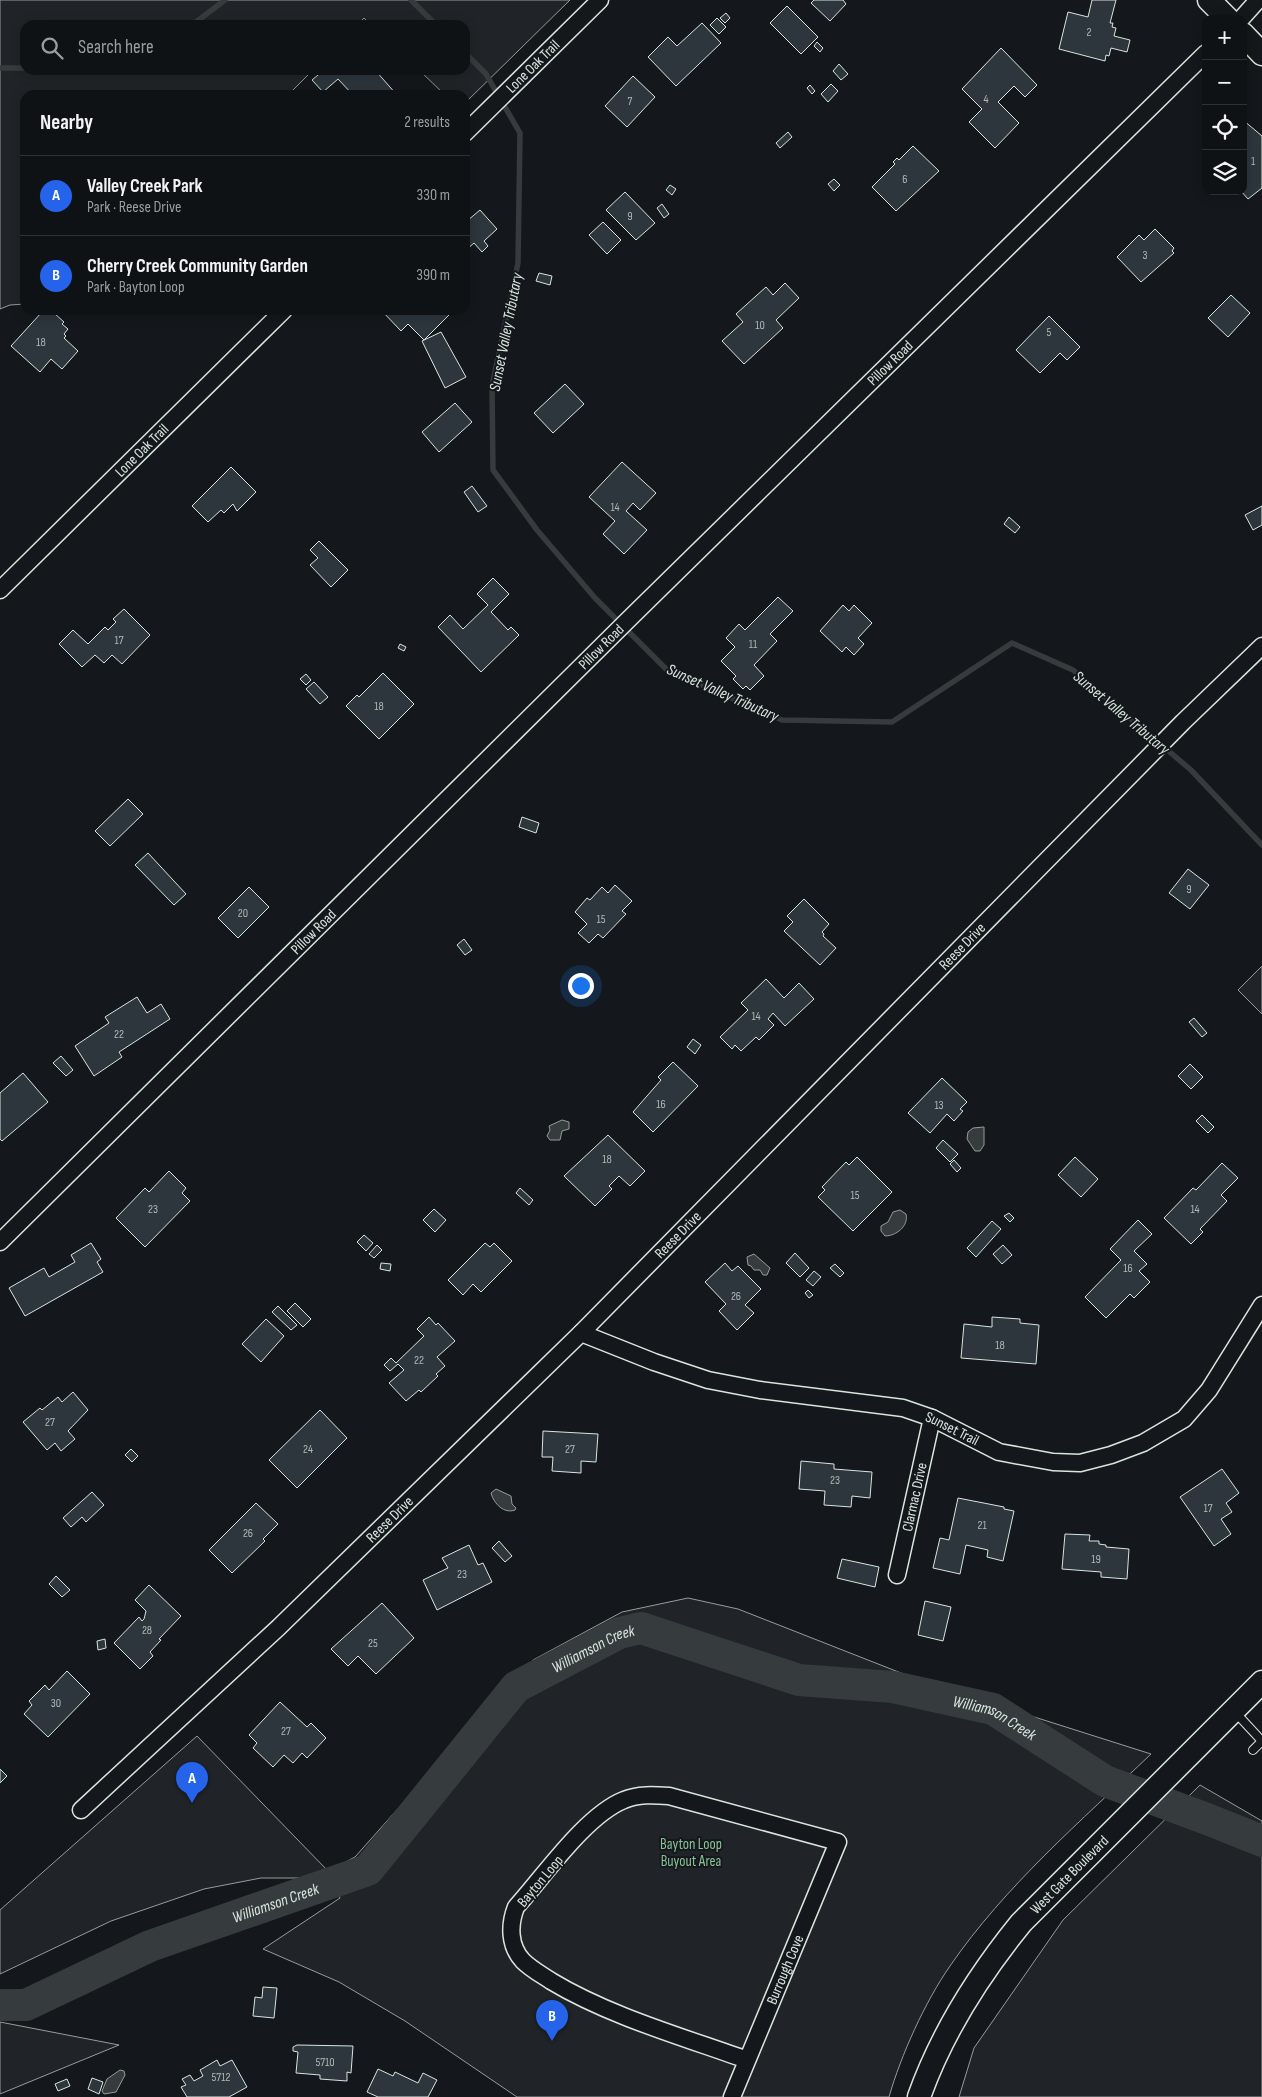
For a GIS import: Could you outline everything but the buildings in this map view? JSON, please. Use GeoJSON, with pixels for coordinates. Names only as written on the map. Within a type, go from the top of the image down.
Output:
{"type":"FeatureCollection","features":[{"type":"Feature","properties":{"kind":"main road"},"geometry":{"type":"LineString","coordinates":[[1209,0],[1224,15]]}},
{"type":"Feature","properties":{"kind":"main road"},"geometry":{"type":"LineString","coordinates":[[1247,38],[1262,54]]}},
{"type":"Feature","properties":{"kind":"main road","name":"West Gate Boulevard"},"geometry":{"type":"LineString","coordinates":[[919,2097],[953,2019],[995,1955],[1021,1923],[1262,1682]]}},
{"type":"Feature","properties":{"kind":"street","name":"Lone Oak Trail"},"geometry":{"type":"LineString","coordinates":[[470,128],[600,0]]}},
{"type":"Feature","properties":{"kind":"street"},"geometry":{"type":"LineString","coordinates":[[1244,15],[1258,0]]}},
{"type":"Feature","properties":{"kind":"street","name":"Pillow Road"},"geometry":{"type":"LineString","coordinates":[[0,1242],[629,619],[1202,57]]}},
{"type":"Feature","properties":{"kind":"street","name":"Lone Oak Trail"},"geometry":{"type":"LineString","coordinates":[[0,590],[279,315]]}},
{"type":"Feature","properties":{"kind":"street","name":"Reese Drive"},"geometry":{"type":"LineString","coordinates":[[81,1810],[279,1627],[581,1333],[1183,722],[1262,646]]}},
{"type":"Feature","properties":{"kind":"street","name":"Sunset Trail"},"geometry":{"type":"LineString","coordinates":[[581,1333],[654,1362],[708,1380],[760,1390],[903,1408],[932,1418],[999,1452],[1024,1458],[1080,1463],[1111,1455],[1143,1443],[1184,1419],[1209,1390],[1262,1304]]}},
{"type":"Feature","properties":{"kind":"street","name":"Clarmac Drive"},"geometry":{"type":"LineString","coordinates":[[897,1575],[932,1418]]}},
{"type":"Feature","properties":{"kind":"street","name":"Bayton Loop"},"geometry":{"type":"LineString","coordinates":[[747,2060],[615,2012],[570,1992],[523,1961],[514,1946],[511,1933],[512,1919],[516,1907],[590,1822],[624,1800],[645,1795],[669,1796],[838,1842]]}},
{"type":"Feature","properties":{"kind":"street","name":"Burrough Cove"},"geometry":{"type":"LineString","coordinates":[[732,2097],[838,1842]]}},
{"type":"Feature","properties":{"kind":"lane"},"geometry":{"type":"LineString","coordinates":[[1234,1710],[1262,1741],[1253,1750]]}},
{"type":"Feature","properties":{"kind":"green space"},"geometry":{"type":"Polygon","coordinates":[[[0,0],[570,0],[470,98],[470,90],[440,90],[424,75],[470,75],[470,20],[366,20],[364,18],[362,20],[20,20],[20,75],[308,75],[293,90],[20,90],[20,304],[10,305],[0,309],[0,0]]]}},
{"type":"Feature","properties":{"kind":"green space"},"geometry":{"type":"Polygon","coordinates":[[[1262,966],[1262,1014],[1238,990],[1262,966]]]}},
{"type":"Feature","properties":{"kind":"green space","name":"Bayton Loop Buyout Area"},"geometry":{"type":"Polygon","coordinates":[[[688,1598],[738,1609],[924,1682],[1151,1754],[1019,1881],[972,1937],[950,1966],[923,2012],[907,2047],[889,2097],[517,2097],[405,2021],[339,1982],[263,1949],[340,1898],[328,1871],[355,1857],[499,1695],[533,1660],[622,1612],[688,1598]]]}},
{"type":"Feature","properties":{"kind":"green space"},"geometry":{"type":"Polygon","coordinates":[[[197,1736],[328,1871],[306,1878],[261,1878],[204,1889],[111,1921],[0,1974],[0,1910],[197,1736]]]}},
{"type":"Feature","properties":{"kind":"green space"},"geometry":{"type":"Polygon","coordinates":[[[1200,1785],[1262,1821],[1262,2097],[959,2097],[974,2048],[1063,1920],[1200,1785]]]}},
{"type":"Feature","properties":{"kind":"green space"},"geometry":{"type":"Polygon","coordinates":[[[0,2022],[119,2045],[0,2094],[0,2022]]]}},
{"type":"Feature","properties":{"kind":"shaded area"},"geometry":{"type":"Polygon","coordinates":[[[562,1120],[569,1122],[569,1129],[562,1131],[560,1140],[550,1140],[547,1136],[550,1130],[549,1126],[562,1120]]]}},
{"type":"Feature","properties":{"kind":"shaded area"},"geometry":{"type":"Polygon","coordinates":[[[984,1127],[984,1145],[980,1151],[975,1151],[967,1139],[968,1132],[973,1128],[984,1127]]]}},
{"type":"Feature","properties":{"kind":"shaded area"},"geometry":{"type":"Polygon","coordinates":[[[900,1210],[906,1214],[904,1226],[901,1230],[885,1236],[881,1231],[881,1226],[888,1222],[893,1212],[900,1210]]]}},
{"type":"Feature","properties":{"kind":"shaded area"},"geometry":{"type":"Polygon","coordinates":[[[754,1254],[770,1268],[767,1275],[763,1275],[760,1270],[754,1270],[748,1265],[747,1257],[754,1254]]]}},
{"type":"Feature","properties":{"kind":"shaded area"},"geometry":{"type":"Polygon","coordinates":[[[496,1489],[511,1496],[512,1504],[516,1508],[515,1510],[507,1511],[494,1501],[491,1493],[496,1489]]]}},
{"type":"Feature","properties":{"kind":"shaded area"},"geometry":{"type":"Polygon","coordinates":[[[120,2070],[124,2071],[125,2075],[116,2092],[104,2094],[102,2091],[107,2079],[120,2070]]]}},
{"type":"Feature","properties":{"kind":"waterway","name":"Sunset Valley Tributary"},"geometry":{"type":"LineString","coordinates":[[199,20],[225,0]]}},
{"type":"Feature","properties":{"kind":"waterway","name":"Sunset Valley Tributary"},"geometry":{"type":"LineString","coordinates":[[411,0],[431,20]]}},
{"type":"Feature","properties":{"kind":"waterway","name":"Sunset Valley Tributary"},"geometry":{"type":"LineString","coordinates":[[470,58],[486,74],[520,133],[518,263],[492,386],[493,470],[537,530],[595,598],[667,670],[782,720],[892,722],[1012,643],[1073,670],[1191,770],[1262,845]]}},
{"type":"Feature","properties":{"kind":"waterway","name":"Sunset Valley Tributary"},"geometry":{"type":"LineString","coordinates":[[0,68],[20,68]]}},
{"type":"Feature","properties":{"kind":"waterway","name":"Williamson Creek"},"geometry":{"type":"LineString","coordinates":[[0,2005],[26,2005],[150,1946],[368,1870],[516,1687],[619,1633],[641,1628],[799,1680],[893,1687],[993,1709],[1105,1781],[1262,1841]]}},
{"type":"Feature","properties":{"kind":"place","name":"Valley Creek Park"},"geometry":{"type":"Point","coordinates":[192,1803]}},
{"type":"Feature","properties":{"kind":"place","name":"Cherry Creek Community Garden"},"geometry":{"type":"Point","coordinates":[552,2041]}}]}
